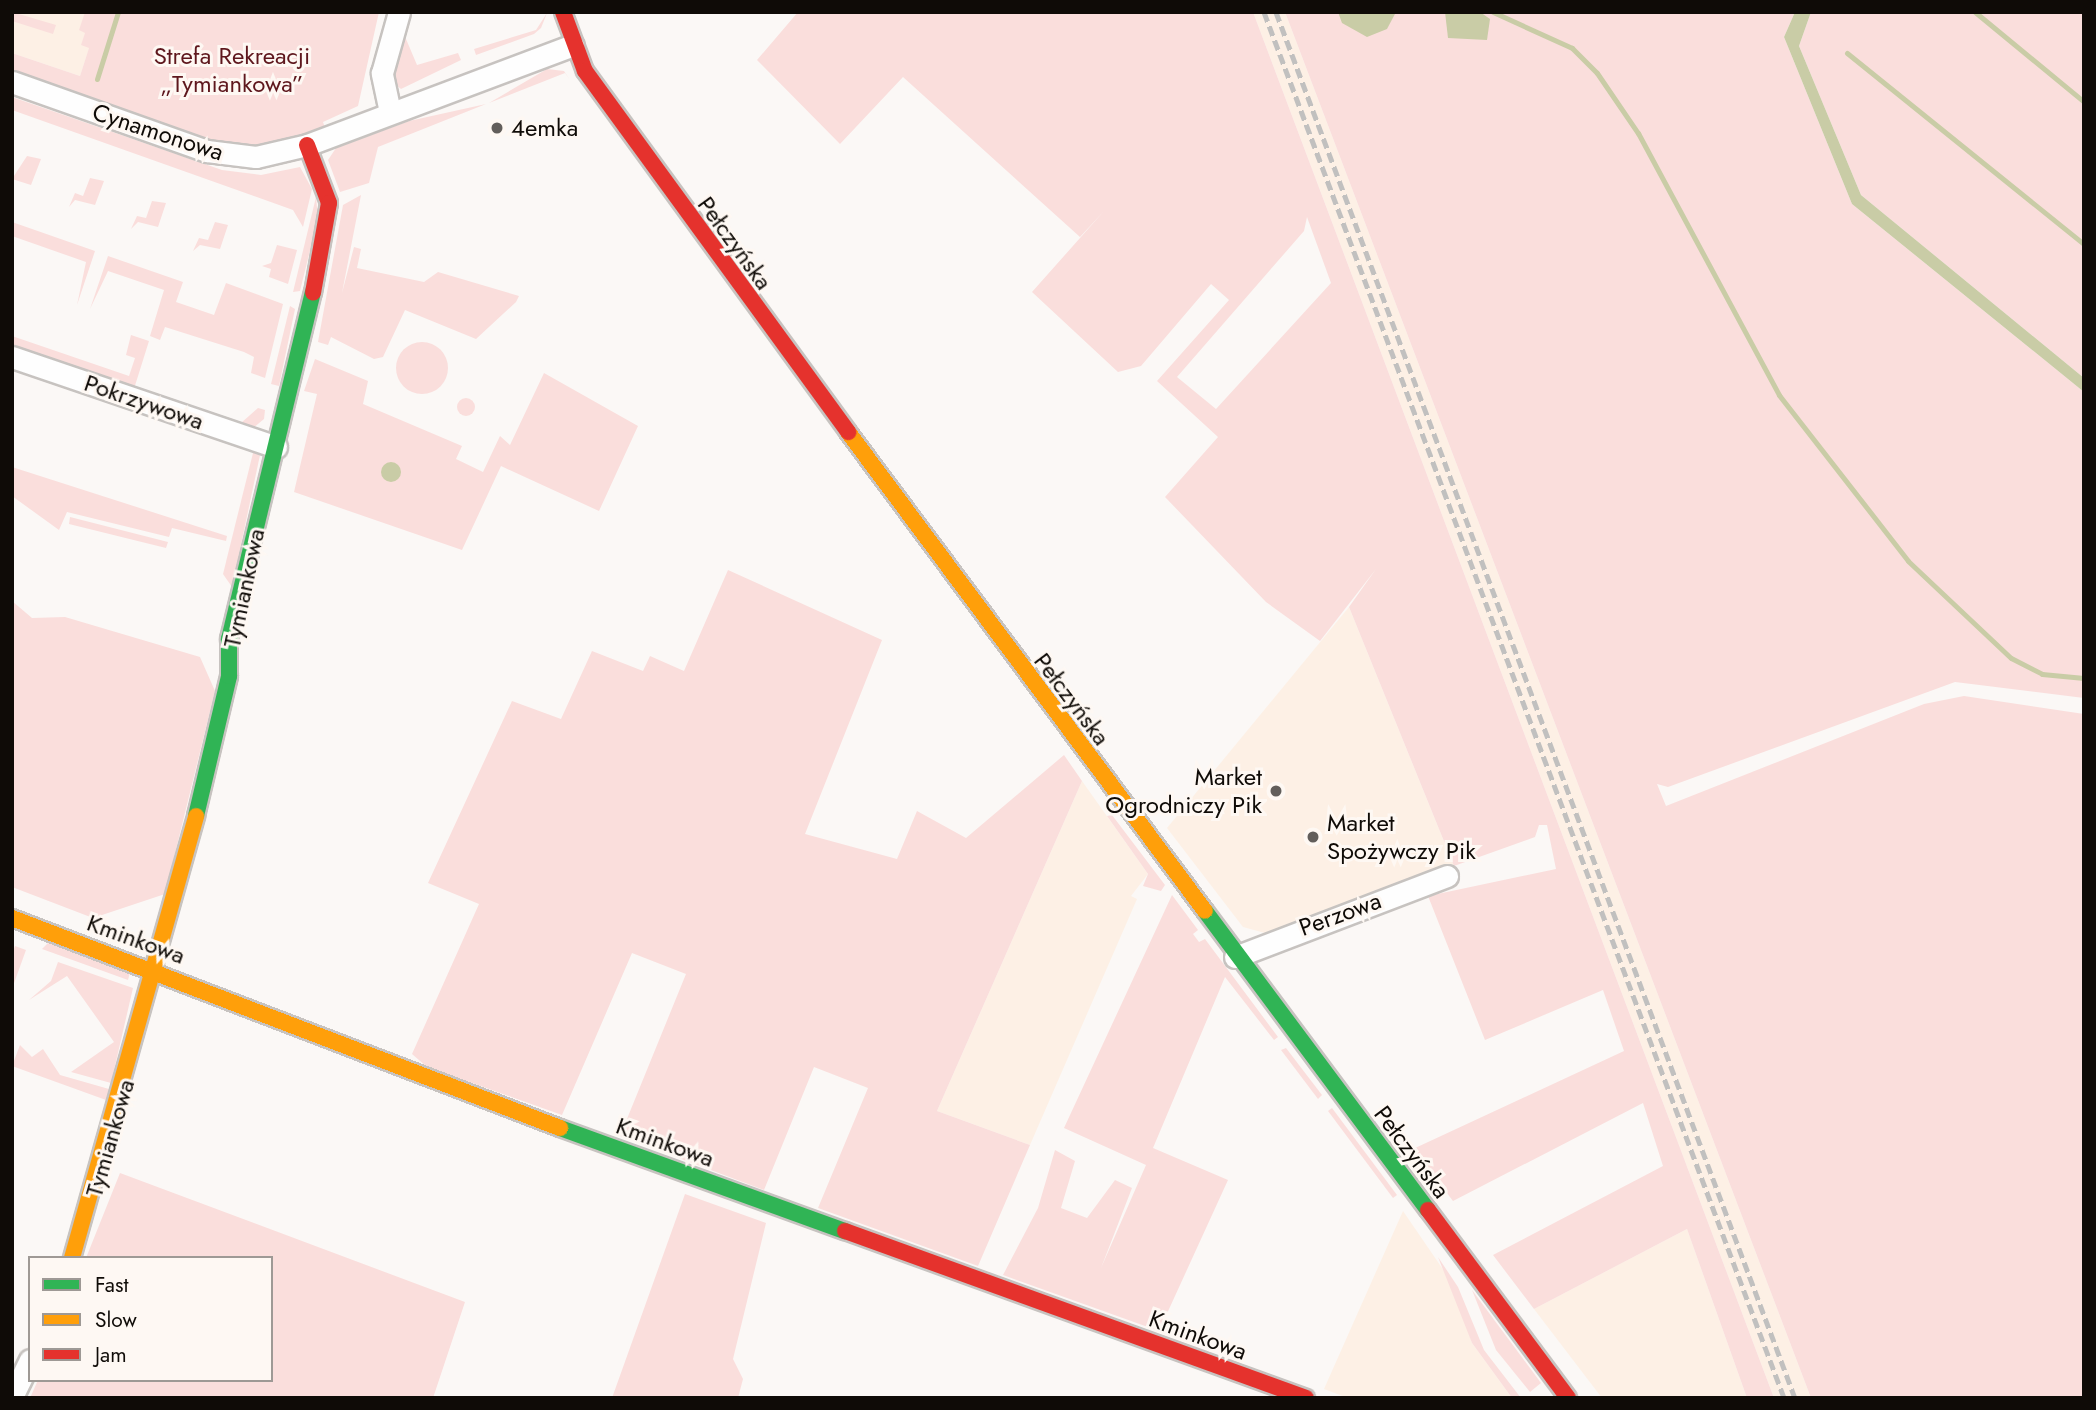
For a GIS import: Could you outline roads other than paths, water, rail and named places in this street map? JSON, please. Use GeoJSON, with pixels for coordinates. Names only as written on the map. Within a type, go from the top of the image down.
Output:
{"type":"FeatureCollection","features":[{"type":"Feature","properties":{"kind":"street"},"geometry":{"type":"LineString","coordinates":[[390,112],[382,73],[399,12]]}},
{"type":"Feature","properties":{"kind":"street","name":"Pełczyńska"},"geometry":{"type":"LineString","coordinates":[[564,12],[573,45],[630,138],[1235,957],[1568,1398]]}},
{"type":"Feature","properties":{"kind":"street"},"geometry":{"type":"LineString","coordinates":[[307,145],[573,45]]}},
{"type":"Feature","properties":{"kind":"street","name":"Cynamonowa"},"geometry":{"type":"LineString","coordinates":[[12,82],[227,156],[266,156],[307,145]]}},
{"type":"Feature","properties":{"kind":"street","name":"Tymiankowa"},"geometry":{"type":"LineString","coordinates":[[73,1256],[157,970],[229,676],[229,639],[330,218],[307,145]]}},
{"type":"Feature","properties":{"kind":"street","name":"Pokrzywowa"},"geometry":{"type":"LineString","coordinates":[[12,357],[276,447]]}},
{"type":"Feature","properties":{"kind":"street","name":"Perzowa"},"geometry":{"type":"LineString","coordinates":[[1235,957],[1447,876]]}},
{"type":"Feature","properties":{"kind":"street","name":"Kminkowa"},"geometry":{"type":"LineString","coordinates":[[12,918],[157,970],[344,1050],[1306,1398]]}},
{"type":"Feature","properties":{"kind":"street"},"geometry":{"type":"LineString","coordinates":[[12,1397],[28,1364]]}},
{"type":"Feature","properties":{"kind":"waterway"},"geometry":{"type":"LineString","coordinates":[[97,79],[118,12]]}},
{"type":"Feature","properties":{"kind":"waterway"},"geometry":{"type":"LineString","coordinates":[[1493,12],[1572,48],[1597,73],[1638,133],[1779,395],[1908,561],[2011,658],[2042,674],[2084,678]]}},
{"type":"Feature","properties":{"kind":"waterway"},"geometry":{"type":"LineString","coordinates":[[1975,12],[2084,102]]}},
{"type":"Feature","properties":{"kind":"waterway"},"geometry":{"type":"LineString","coordinates":[[1847,53],[2084,244]]}},
{"type":"Feature","properties":{"kind":"railway"},"geometry":{"type":"LineString","coordinates":[[1264,12],[1784,1398]]}},
{"type":"Feature","properties":{"kind":"railway"},"geometry":{"type":"LineString","coordinates":[[1276,12],[1795,1398]]}},
{"type":"Feature","properties":{"kind":"place","name":"4emka"},"geometry":{"type":"Point","coordinates":[497,128]}},
{"type":"Feature","properties":{"kind":"place","name":"Market Ogrodniczy Pik"},"geometry":{"type":"Point","coordinates":[1276,791]}},
{"type":"Feature","properties":{"kind":"place","name":"Market Spożywczy Pik"},"geometry":{"type":"Point","coordinates":[1313,837]}},
{"type":"Feature","properties":{"kind":"park label","name":"Strefa Rekreacji „Tymiankowa”"},"geometry":{"type":"Point","coordinates":[232,70]}}]}
